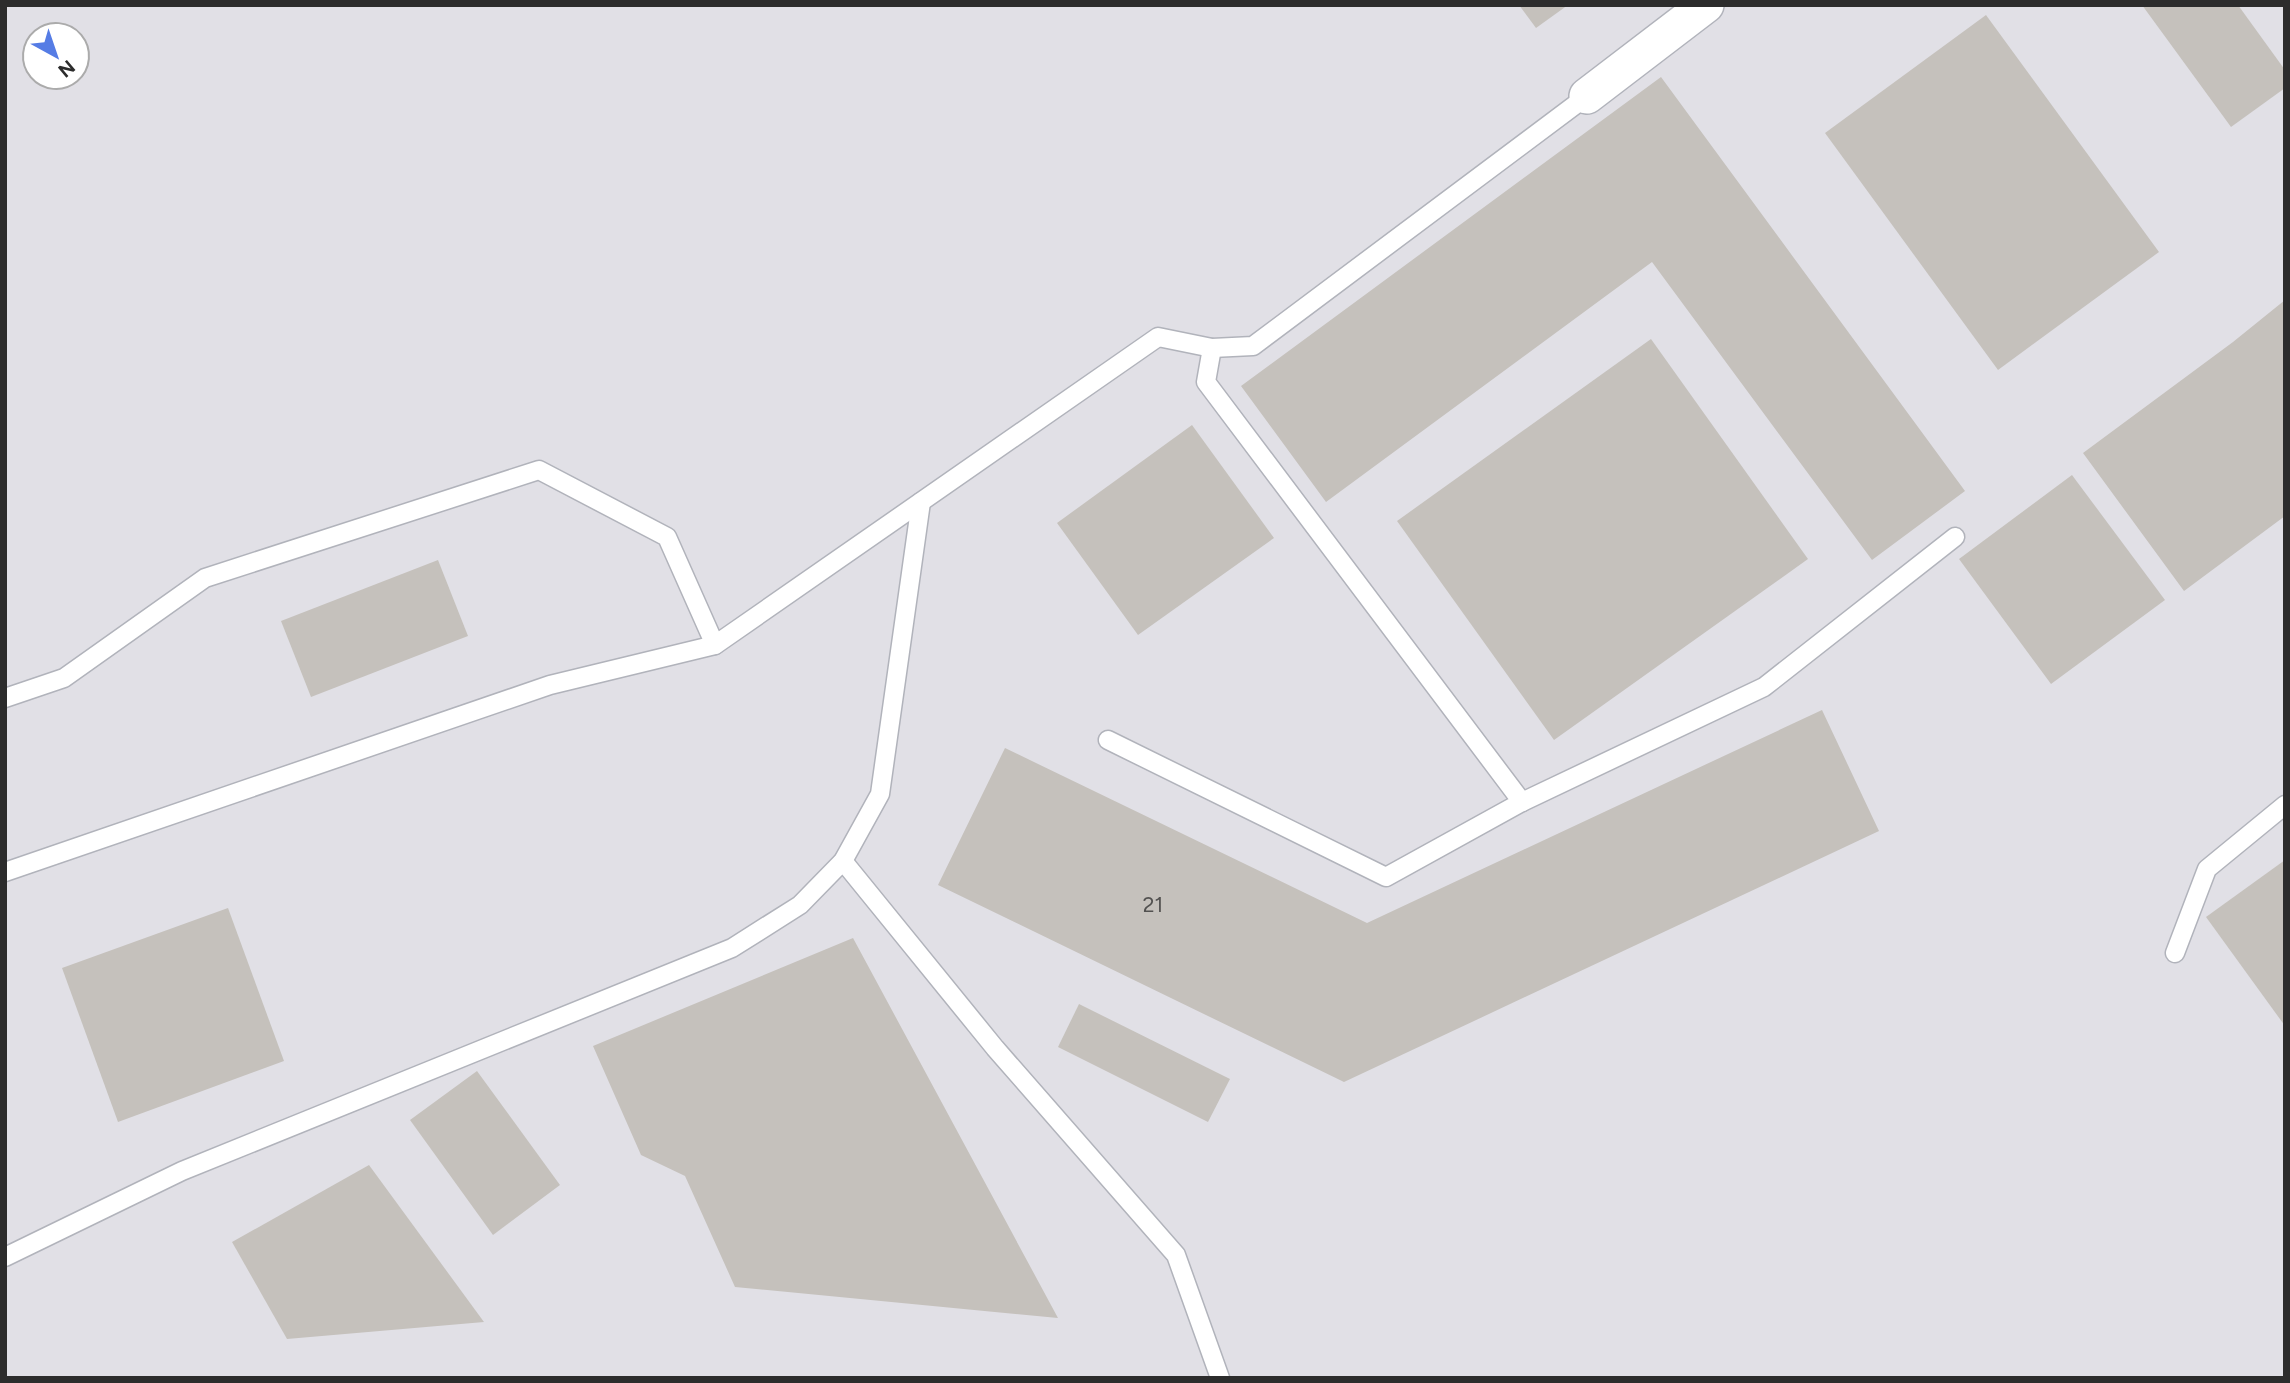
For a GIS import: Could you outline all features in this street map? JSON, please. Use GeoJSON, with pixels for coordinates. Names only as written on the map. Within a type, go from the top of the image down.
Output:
{"type":"FeatureCollection","features":[{"type":"Feature","properties":{"kind":"street"},"geometry":{"type":"LineString","coordinates":[[1587,96],[1706,5]]}},
{"type":"Feature","properties":{"kind":"lane"},"geometry":{"type":"LineString","coordinates":[[5,872],[550,685],[715,645],[1158,337],[1212,348],[1253,346],[1587,96]]}},
{"type":"Feature","properties":{"kind":"lane"},"geometry":{"type":"LineString","coordinates":[[1212,348],[1206,382],[1522,803]]}},
{"type":"Feature","properties":{"kind":"lane"},"geometry":{"type":"LineString","coordinates":[[5,698],[64,678],[205,578],[539,470],[667,537],[715,645]]}},
{"type":"Feature","properties":{"kind":"lane"},"geometry":{"type":"LineString","coordinates":[[5,1257],[182,1171],[732,948],[800,905],[843,861],[880,793],[921,502]]}},
{"type":"Feature","properties":{"kind":"lane"},"geometry":{"type":"LineString","coordinates":[[1108,740],[1386,877],[1522,803],[1764,687],[1955,537]]}},
{"type":"Feature","properties":{"kind":"lane"},"geometry":{"type":"LineString","coordinates":[[2175,953],[2207,869],[2285,806]]}},
{"type":"Feature","properties":{"kind":"lane"},"geometry":{"type":"LineString","coordinates":[[843,861],[995,1048],[1176,1255],[1220,1378]]}},
{"type":"Feature","properties":{"kind":"shaded area"},"geometry":{"type":"Polygon","coordinates":[[[5,5],[2285,5],[2285,1378],[5,1378],[5,5]]]}},
{"type":"Feature","properties":{"kind":"building"},"geometry":{"type":"Polygon","coordinates":[[[1519,5],[1568,5],[1536,28],[1519,5]]]}},
{"type":"Feature","properties":{"kind":"building"},"geometry":{"type":"Polygon","coordinates":[[[2142,5],[2238,5],[2285,70],[2285,88],[2231,127],[2142,5]]]}},
{"type":"Feature","properties":{"kind":"building"},"geometry":{"type":"Polygon","coordinates":[[[1986,15],[2159,252],[1998,370],[1825,133],[1986,15]]]}},
{"type":"Feature","properties":{"kind":"building"},"geometry":{"type":"Polygon","coordinates":[[[1661,77],[1965,491],[1872,560],[1652,262],[1326,502],[1241,386],[1661,77]]]}},
{"type":"Feature","properties":{"kind":"building"},"geometry":{"type":"Polygon","coordinates":[[[2285,300],[2285,516],[2184,591],[2083,453],[2285,300]]]}},
{"type":"Feature","properties":{"kind":"building"},"geometry":{"type":"Polygon","coordinates":[[[1651,339],[1808,559],[1554,740],[1397,521],[1651,339]]]}},
{"type":"Feature","properties":{"kind":"building"},"geometry":{"type":"Polygon","coordinates":[[[1192,425],[1274,538],[1138,635],[1057,523],[1192,425]]]}},
{"type":"Feature","properties":{"kind":"building"},"geometry":{"type":"Polygon","coordinates":[[[2072,475],[2165,600],[2051,684],[1959,559],[2072,475]]]}},
{"type":"Feature","properties":{"kind":"building"},"geometry":{"type":"Polygon","coordinates":[[[438,560],[468,636],[311,697],[281,621],[438,560]]]}},
{"type":"Feature","properties":{"kind":"building"},"geometry":{"type":"Polygon","coordinates":[[[1822,710],[1879,831],[1344,1082],[938,885],[1005,748],[1367,923],[1822,710]]]}},
{"type":"Feature","properties":{"kind":"building"},"geometry":{"type":"Polygon","coordinates":[[[2285,860],[2285,1026],[2206,917],[2285,860]]]}},
{"type":"Feature","properties":{"kind":"building"},"geometry":{"type":"Polygon","coordinates":[[[228,908],[284,1061],[118,1122],[62,968],[228,908]]]}},
{"type":"Feature","properties":{"kind":"building"},"geometry":{"type":"Polygon","coordinates":[[[853,938],[1058,1318],[735,1287],[685,1176],[641,1155],[593,1046],[853,938]]]}},
{"type":"Feature","properties":{"kind":"building"},"geometry":{"type":"Polygon","coordinates":[[[1079,1004],[1230,1079],[1208,1122],[1058,1047],[1079,1004]]]}},
{"type":"Feature","properties":{"kind":"building"},"geometry":{"type":"Polygon","coordinates":[[[477,1071],[560,1185],[493,1235],[410,1120],[477,1071]]]}},
{"type":"Feature","properties":{"kind":"building"},"geometry":{"type":"Polygon","coordinates":[[[369,1165],[484,1322],[287,1339],[232,1242],[369,1165]]]}}]}
